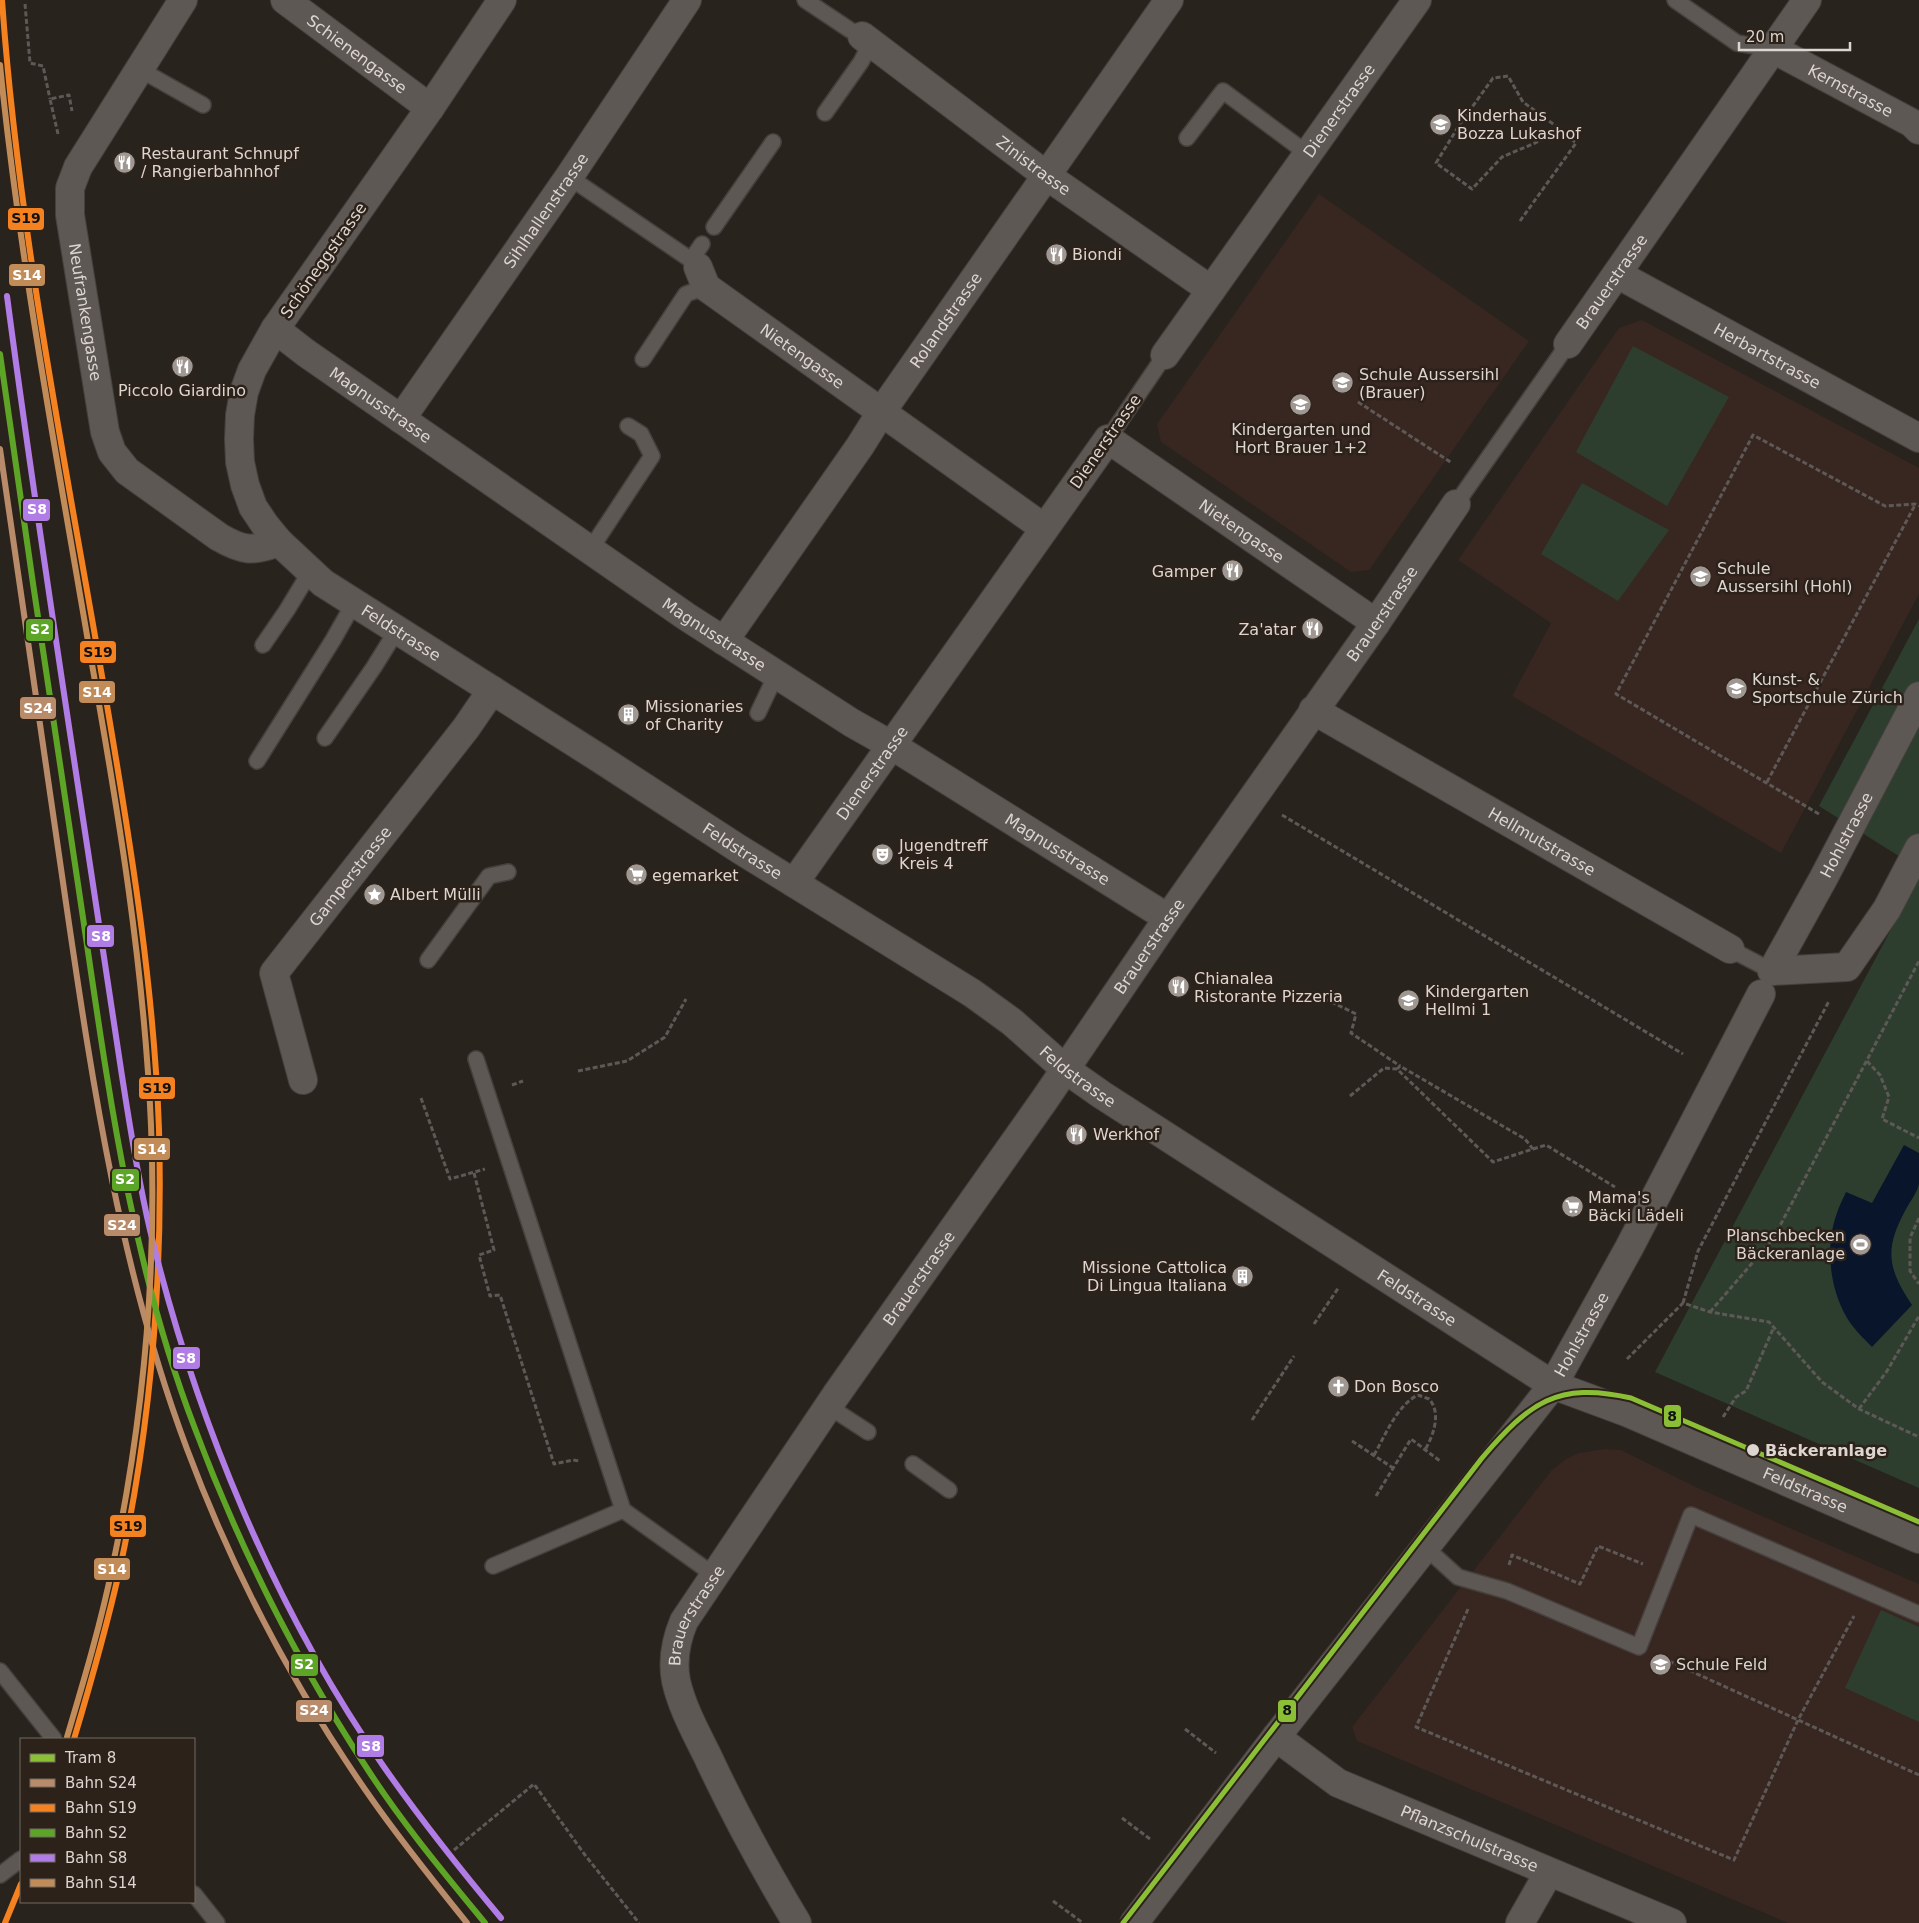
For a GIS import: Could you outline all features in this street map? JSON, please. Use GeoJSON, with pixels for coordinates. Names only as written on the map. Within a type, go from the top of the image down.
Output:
{"type":"FeatureCollection","features":[{"type":"Feature","properties":{"kind":"street","name":"Neufrankengasse"},"geometry":{"type":"LineString","coordinates":[[183,0],[78,167],[70,188],[73,234],[105,432],[109,445],[118,460],[137,479],[227,541],[243,548],[252,549],[260,549],[279,542]]}},
{"type":"Feature","properties":{"kind":"street","name":"Schienengasse"},"geometry":{"type":"LineString","coordinates":[[285,0],[430,108]]}},
{"type":"Feature","properties":{"kind":"street","name":"Schöneggstrasse"},"geometry":{"type":"LineString","coordinates":[[279,542],[253,507],[245,485],[240,462],[240,415],[244,392],[252,370],[275,329],[430,108],[502,0]]}},
{"type":"Feature","properties":{"kind":"street","name":"Sihlhallenstrasse"},"geometry":{"type":"LineString","coordinates":[[401,419],[569,177],[687,0]]}},
{"type":"Feature","properties":{"kind":"street","name":"Rolandstrasse"},"geometry":{"type":"LineString","coordinates":[[724,641],[1168,0]]}},
{"type":"Feature","properties":{"kind":"street","name":"Dienerstrasse"},"geometry":{"type":"LineString","coordinates":[[1165,354],[1418,0]]}},
{"type":"Feature","properties":{"kind":"street","name":"Brauerstrasse"},"geometry":{"type":"LineString","coordinates":[[1568,344],[1807,0]]}},
{"type":"Feature","properties":{"kind":"street","name":"Zinistrasse"},"geometry":{"type":"LineString","coordinates":[[861,36],[1047,176],[1211,290]]}},
{"type":"Feature","properties":{"kind":"street","name":"Kernstrasse"},"geometry":{"type":"LineString","coordinates":[[1773,49],[1912,123],[1919,130]]}},
{"type":"Feature","properties":{"kind":"street","name":"Nietengasse"},"geometry":{"type":"LineString","coordinates":[[699,265],[882,411],[1044,528]]}},
{"type":"Feature","properties":{"kind":"street","name":"Herbartstrasse"},"geometry":{"type":"LineString","coordinates":[[1617,274],[1919,438]]}},
{"type":"Feature","properties":{"kind":"street","name":"Magnusstrasse"},"geometry":{"type":"LineString","coordinates":[[275,329],[306,353],[724,641],[852,723],[891,745],[1168,918]]}},
{"type":"Feature","properties":{"kind":"street","name":"Dienerstrasse"},"geometry":{"type":"LineString","coordinates":[[794,883],[1108,439]]}},
{"type":"Feature","properties":{"kind":"street","name":"Nietengasse"},"geometry":{"type":"LineString","coordinates":[[1108,439],[1376,622]]}},
{"type":"Feature","properties":{"kind":"street","name":"Brauerstrasse"},"geometry":{"type":"LineString","coordinates":[[797,1923],[748,1838],[691,1722],[676,1680],[675,1654],[679,1632],[690,1610],[828,1406],[1065,1069],[1456,504]]}},
{"type":"Feature","properties":{"kind":"street","name":"Feldstrasse"},"geometry":{"type":"LineString","coordinates":[[279,542],[323,583],[794,883],[972,993],[1012,1022],[1065,1069],[1553,1385],[1634,1415],[1919,1539]]}},
{"type":"Feature","properties":{"kind":"street","name":"Gamperstrasse"},"geometry":{"type":"LineString","coordinates":[[304,1080],[274,973],[466,728],[492,690]]}},
{"type":"Feature","properties":{"kind":"street","name":"Hohlstrasse"},"geometry":{"type":"LineString","coordinates":[[1134,1923],[1276,1737],[1553,1385],[1629,1248],[1766,982],[1823,879],[1919,696]]}},
{"type":"Feature","properties":{"kind":"street","name":"Hellmutstrasse"},"geometry":{"type":"LineString","coordinates":[[1313,710],[1730,949]]}},
{"type":"Feature","properties":{"kind":"street"},"geometry":{"type":"LineString","coordinates":[[1766,982],[1847,967],[1887,909],[1919,848]]}},
{"type":"Feature","properties":{"kind":"street","name":"Pflanzschulstrasse"},"geometry":{"type":"LineString","coordinates":[[1276,1737],[1338,1783],[1672,1923]]}},
{"type":"Feature","properties":{"kind":"street"},"geometry":{"type":"LineString","coordinates":[[1520,1923],[1549,1872]]}},
{"type":"Feature","properties":{"kind":"lane","name":"Zinistrasse"},"geometry":{"type":"LineString","coordinates":[[805,0],[861,36]]}},
{"type":"Feature","properties":{"kind":"lane","name":"Kernstrasse"},"geometry":{"type":"LineString","coordinates":[[1675,0],[1736,42],[1773,49]]}},
{"type":"Feature","properties":{"kind":"lane"},"geometry":{"type":"LineString","coordinates":[[825,113],[860,62],[861,36]]}},
{"type":"Feature","properties":{"kind":"lane"},"geometry":{"type":"LineString","coordinates":[[139,69],[203,105]]}},
{"type":"Feature","properties":{"kind":"lane"},"geometry":{"type":"LineString","coordinates":[[1187,138],[1222,91],[1308,154]]}},
{"type":"Feature","properties":{"kind":"lane"},"geometry":{"type":"LineString","coordinates":[[714,227],[773,142]]}},
{"type":"Feature","properties":{"kind":"lane","name":"Nietengasse"},"geometry":{"type":"LineString","coordinates":[[569,177],[699,265]]}},
{"type":"Feature","properties":{"kind":"lane"},"geometry":{"type":"LineString","coordinates":[[643,359],[686,294],[699,265]]}},
{"type":"Feature","properties":{"kind":"lane","name":"Brauerstrasse"},"geometry":{"type":"LineString","coordinates":[[1456,504],[1568,344]]}},
{"type":"Feature","properties":{"kind":"lane","name":"Dienerstrasse"},"geometry":{"type":"LineString","coordinates":[[1108,439],[1165,354]]}},
{"type":"Feature","properties":{"kind":"lane"},"geometry":{"type":"LineString","coordinates":[[590,550],[652,456],[641,434],[628,426]]}},
{"type":"Feature","properties":{"kind":"lane"},"geometry":{"type":"LineString","coordinates":[[263,645],[310,572]]}},
{"type":"Feature","properties":{"kind":"lane"},"geometry":{"type":"LineString","coordinates":[[257,760],[333,640],[354,603]]}},
{"type":"Feature","properties":{"kind":"lane"},"geometry":{"type":"LineString","coordinates":[[325,738],[397,630]]}},
{"type":"Feature","properties":{"kind":"lane"},"geometry":{"type":"LineString","coordinates":[[758,713],[776,675]]}},
{"type":"Feature","properties":{"kind":"lane"},"geometry":{"type":"LineString","coordinates":[[428,960],[489,876],[508,872]]}},
{"type":"Feature","properties":{"kind":"lane","name":"Hellmutstrasse"},"geometry":{"type":"LineString","coordinates":[[1730,949],[1766,982]]}},
{"type":"Feature","properties":{"kind":"lane"},"geometry":{"type":"LineString","coordinates":[[476,1058],[622,1510],[714,1576]]}},
{"type":"Feature","properties":{"kind":"lane"},"geometry":{"type":"LineString","coordinates":[[828,1406],[868,1432]]}},
{"type":"Feature","properties":{"kind":"lane"},"geometry":{"type":"LineString","coordinates":[[913,1464],[949,1490]]}},
{"type":"Feature","properties":{"kind":"lane"},"geometry":{"type":"LineString","coordinates":[[493,1566],[622,1510]]}},
{"type":"Feature","properties":{"kind":"lane"},"geometry":{"type":"LineString","coordinates":[[1425,1547],[1458,1577],[1500,1589],[1639,1647],[1691,1515],[1919,1614]]}},
{"type":"Feature","properties":{"kind":"lane"},"geometry":{"type":"LineString","coordinates":[[0,1671],[53,1738]]}},
{"type":"Feature","properties":{"kind":"lane"},"geometry":{"type":"LineString","coordinates":[[0,1875],[20,1860]]}},
{"type":"Feature","properties":{"kind":"lane"},"geometry":{"type":"LineString","coordinates":[[195,1895],[217,1923]]}},
{"type":"Feature","properties":{"kind":"path"},"geometry":{"type":"LineString","coordinates":[[25,4],[30,63],[43,66],[57,132]]}},
{"type":"Feature","properties":{"kind":"path"},"geometry":{"type":"LineString","coordinates":[[1520,221],[1576,143],[1560,129],[1523,102],[1508,76],[1494,78],[1460,124],[1436,163],[1472,189],[1502,157],[1535,144],[1560,129]]}},
{"type":"Feature","properties":{"kind":"path"},"geometry":{"type":"LineString","coordinates":[[50,99],[64,96]]}},
{"type":"Feature","properties":{"kind":"path"},"geometry":{"type":"LineString","coordinates":[[1358,402],[1457,467]]}},
{"type":"Feature","properties":{"kind":"path"},"geometry":{"type":"LineString","coordinates":[[1812,810],[1616,694],[1753,435],[1885,506],[1917,505]]}},
{"type":"Feature","properties":{"kind":"path"},"geometry":{"type":"LineString","coordinates":[[1767,782],[1917,505]]}},
{"type":"Feature","properties":{"kind":"path"},"geometry":{"type":"LineString","coordinates":[[1275,811],[1683,1054]]}},
{"type":"Feature","properties":{"kind":"path"},"geometry":{"type":"LineString","coordinates":[[1710,1312],[1773,1239],[1919,961]]}},
{"type":"Feature","properties":{"kind":"path"},"geometry":{"type":"LineString","coordinates":[[1627,1359],[1683,1303],[1698,1251],[1847,967]]}},
{"type":"Feature","properties":{"kind":"path"},"geometry":{"type":"LineString","coordinates":[[1311,992],[1356,1014],[1351,1033],[1399,1067],[1526,1139],[1534,1149]]}},
{"type":"Feature","properties":{"kind":"path"},"geometry":{"type":"LineString","coordinates":[[578,1071],[627,1061],[666,1037],[686,998]]}},
{"type":"Feature","properties":{"kind":"path"},"geometry":{"type":"LineString","coordinates":[[1867,1061],[1880,1075],[1889,1097],[1882,1119],[1918,1136]]}},
{"type":"Feature","properties":{"kind":"path"},"geometry":{"type":"LineString","coordinates":[[1350,1096],[1384,1068],[1399,1067],[1493,1162],[1546,1145],[1615,1187]]}},
{"type":"Feature","properties":{"kind":"path"},"geometry":{"type":"LineString","coordinates":[[421,1098],[450,1179],[510,1163]]}},
{"type":"Feature","properties":{"kind":"path"},"geometry":{"type":"LineString","coordinates":[[474,1173],[494,1250],[479,1255],[490,1296],[500,1295],[554,1464],[573,1460],[609,1470]]}},
{"type":"Feature","properties":{"kind":"path"},"geometry":{"type":"LineString","coordinates":[[1919,1218],[1910,1238],[1910,1271],[1919,1284]]}},
{"type":"Feature","properties":{"kind":"path"},"geometry":{"type":"LineString","coordinates":[[1314,1324],[1340,1285]]}},
{"type":"Feature","properties":{"kind":"path"},"geometry":{"type":"LineString","coordinates":[[1683,1303],[1710,1312],[1769,1322],[1822,1382],[1859,1409],[1919,1437]]}},
{"type":"Feature","properties":{"kind":"path"},"geometry":{"type":"LineString","coordinates":[[1859,1409],[1887,1371],[1919,1316]]}},
{"type":"Feature","properties":{"kind":"path"},"geometry":{"type":"LineString","coordinates":[[1723,1417],[1736,1396],[1746,1391],[1774,1329]]}},
{"type":"Feature","properties":{"kind":"path"},"geometry":{"type":"LineString","coordinates":[[1252,1420],[1294,1356]]}},
{"type":"Feature","properties":{"kind":"path"},"geometry":{"type":"LineString","coordinates":[[1374,1455],[1403,1407],[1418,1395],[1429,1399],[1435,1411],[1432,1438],[1425,1450]]}},
{"type":"Feature","properties":{"kind":"path"},"geometry":{"type":"LineString","coordinates":[[1376,1496],[1411,1439],[1440,1461]]}},
{"type":"Feature","properties":{"kind":"path"},"geometry":{"type":"LineString","coordinates":[[1352,1441],[1393,1468]]}},
{"type":"Feature","properties":{"kind":"path"},"geometry":{"type":"LineString","coordinates":[[1500,1589],[1512,1555],[1580,1584],[1598,1546],[1645,1565]]}},
{"type":"Feature","properties":{"kind":"path"},"geometry":{"type":"LineString","coordinates":[[1480,1583],[1416,1726],[1734,1860],[1798,1720],[1867,1592]]}},
{"type":"Feature","properties":{"kind":"path"},"geometry":{"type":"LineString","coordinates":[[1639,1647],[1919,1775]]}},
{"type":"Feature","properties":{"kind":"path"},"geometry":{"type":"LineString","coordinates":[[1185,1728],[1216,1753]]}},
{"type":"Feature","properties":{"kind":"path"},"geometry":{"type":"LineString","coordinates":[[454,1850],[534,1784],[590,1862],[639,1923]]}},
{"type":"Feature","properties":{"kind":"path"},"geometry":{"type":"LineString","coordinates":[[1122,1818],[1150,1839]]}},
{"type":"Feature","properties":{"kind":"path"},"geometry":{"type":"LineString","coordinates":[[1053,1900],[1083,1923]]}},
{"type":"Feature","properties":{"kind":"shaded area","name":"Schule Aussersihl (Brauer)"},"geometry":{"type":"Polygon","coordinates":[[[1319,194],[1529,341],[1369,570],[1351,572],[1161,442],[1157,424],[1319,194]]]}},
{"type":"Feature","properties":{"kind":"shaded area","name":"Schule Aussersihl (Hohl)"},"geometry":{"type":"Polygon","coordinates":[[[1642,320],[1919,468],[1919,594],[1781,853],[1512,696],[1551,623],[1458,560],[1619,328],[1642,320]]]}},
{"type":"Feature","properties":{"kind":"shaded area","name":"Schule Feld"},"geometry":{"type":"Polygon","coordinates":[[[1605,1449],[1621,1450],[1700,1489],[1919,1584],[1919,1923],[1788,1923],[1357,1741],[1352,1727],[1551,1471],[1566,1459],[1579,1453],[1605,1449]]]}},
{"type":"Feature","properties":{"kind":"green space"},"geometry":{"type":"Polygon","coordinates":[[[1633,346],[1729,397],[1667,506],[1576,452],[1633,346]]]}},
{"type":"Feature","properties":{"kind":"green space"},"geometry":{"type":"Polygon","coordinates":[[[1582,483],[1669,530],[1618,601],[1541,554],[1582,483]]]}},
{"type":"Feature","properties":{"kind":"green space"},"geometry":{"type":"Polygon","coordinates":[[[1919,619],[1919,867],[1918,868],[1819,806],[1919,619]]]}},
{"type":"Feature","properties":{"kind":"green space","name":"Bäckeranlage"},"geometry":{"type":"Polygon","coordinates":[[[1919,877],[1919,1488],[1655,1372],[1919,877]]]}},
{"type":"Feature","properties":{"kind":"green space"},"geometry":{"type":"Polygon","coordinates":[[[1881,1610],[1919,1627],[1919,1722],[1845,1688],[1881,1610]]]}},
{"type":"Feature","properties":{"kind":"water","name":"Planschbecken Bäckeranlage"},"geometry":{"type":"Polygon","coordinates":[[[1904,1145],[1919,1153],[1919,1184],[1898,1225],[1892,1248],[1892,1259],[1898,1281],[1912,1305],[1872,1347],[1851,1324],[1838,1299],[1831,1270],[1830,1256],[1833,1227],[1846,1192],[1872,1203],[1904,1145]]]}},
{"type":"Feature","properties":{"kind":"tram line","name":"8"},"geometry":{"type":"LineString","coordinates":[[1123,1923],[1482,1458],[1515,1423],[1530,1410],[1546,1401],[1564,1395],[1583,1392],[1605,1393],[1631,1398],[1919,1522]]}},
{"type":"Feature","properties":{"kind":"rail line","name":"S19"},"geometry":{"type":"LineString","coordinates":[[2,0],[20,180],[33,270],[134,870],[147,973],[159,1129],[160,1184],[157,1295],[153,1350],[140,1460],[115,1590],[74,1738]]}},
{"type":"Feature","properties":{"kind":"rail line","name":"S14"},"geometry":{"type":"LineString","coordinates":[[0,65],[8,139],[29,287],[120,829],[136,947],[148,1066],[151,1125],[152,1235],[150,1291],[140,1401],[123,1510],[108,1586],[92,1651],[67,1737]]}},
{"type":"Feature","properties":{"kind":"rail line","name":"S8"},"geometry":{"type":"LineString","coordinates":[[7,296],[128,1115],[150,1230],[168,1300],[190,1371],[215,1440],[273,1577],[307,1643],[344,1706],[384,1767],[441,1844],[501,1918]]}},
{"type":"Feature","properties":{"kind":"rail line","name":"S2"},"geometry":{"type":"LineString","coordinates":[[0,354],[112,1107],[137,1236],[153,1300],[172,1363],[211,1471],[230,1516],[271,1603],[317,1688],[395,1810],[485,1923]]}},
{"type":"Feature","properties":{"kind":"rail line","name":"S24"},"geometry":{"type":"LineString","coordinates":[[0,449],[76,972],[99,1111],[127,1248],[164,1383],[187,1449],[224,1540],[245,1585],[292,1673],[343,1757],[371,1798],[467,1923]]}},
{"type":"Feature","properties":{"kind":"rail line","name":"S19"},"geometry":{"type":"LineString","coordinates":[[5,1923],[20,1886]]}},
{"type":"Feature","properties":{"kind":"place","name":"Kinderhaus Bozza Lukashof"},"geometry":{"type":"Point","coordinates":[1441,124]}},
{"type":"Feature","properties":{"kind":"place","name":"Restaurant Schnupf / Rangierbahnhof"},"geometry":{"type":"Point","coordinates":[125,162]}},
{"type":"Feature","properties":{"kind":"place","name":"Biondi"},"geometry":{"type":"Point","coordinates":[1056,254]}},
{"type":"Feature","properties":{"kind":"place","name":"Piccolo Giardino"},"geometry":{"type":"Point","coordinates":[182,366]}},
{"type":"Feature","properties":{"kind":"place","name":"Schule Aussersihl (Brauer)"},"geometry":{"type":"Point","coordinates":[1343,383]}},
{"type":"Feature","properties":{"kind":"place","name":"Kindergarten und Hort Brauer 1+2"},"geometry":{"type":"Point","coordinates":[1301,405]}},
{"type":"Feature","properties":{"kind":"place","name":"Gamper"},"geometry":{"type":"Point","coordinates":[1232,571]}},
{"type":"Feature","properties":{"kind":"place","name":"Schule Aussersihl (Hohl)"},"geometry":{"type":"Point","coordinates":[1701,577]}},
{"type":"Feature","properties":{"kind":"place","name":"Za'atar"},"geometry":{"type":"Point","coordinates":[1312,629]}},
{"type":"Feature","properties":{"kind":"place","name":"Kunst- & Sportschule Zürich"},"geometry":{"type":"Point","coordinates":[1736,688]}},
{"type":"Feature","properties":{"kind":"place","name":"Missionaries of Charity"},"geometry":{"type":"Point","coordinates":[629,715]}},
{"type":"Feature","properties":{"kind":"place","name":"Jugendtreff Kreis 4"},"geometry":{"type":"Point","coordinates":[883,854]}},
{"type":"Feature","properties":{"kind":"place","name":"egemarket"},"geometry":{"type":"Point","coordinates":[636,875]}},
{"type":"Feature","properties":{"kind":"place","name":"Albert Mülli"},"geometry":{"type":"Point","coordinates":[374,894]}},
{"type":"Feature","properties":{"kind":"place","name":"Chianalea Ristorante Pizzeria"},"geometry":{"type":"Point","coordinates":[1178,987]}},
{"type":"Feature","properties":{"kind":"place","name":"Kindergarten Hellmi 1"},"geometry":{"type":"Point","coordinates":[1409,1000]}},
{"type":"Feature","properties":{"kind":"place","name":"Werkhof"},"geometry":{"type":"Point","coordinates":[1077,1134]}},
{"type":"Feature","properties":{"kind":"place","name":"Mama's Bäcki Lädeli"},"geometry":{"type":"Point","coordinates":[1572,1206]}},
{"type":"Feature","properties":{"kind":"place","name":"Planschbecken Bäckeranlage"},"geometry":{"type":"Point","coordinates":[1861,1244]}},
{"type":"Feature","properties":{"kind":"place","name":"Missione Cattolica Di Lingua Italiana"},"geometry":{"type":"Point","coordinates":[1243,1276]}},
{"type":"Feature","properties":{"kind":"place","name":"Don Bosco"},"geometry":{"type":"Point","coordinates":[1338,1386]}},
{"type":"Feature","properties":{"kind":"place","name":"Bäckeranlage"},"geometry":{"type":"Point","coordinates":[1753,1450]}},
{"type":"Feature","properties":{"kind":"place","name":"Schule Feld"},"geometry":{"type":"Point","coordinates":[1660,1664]}}]}
